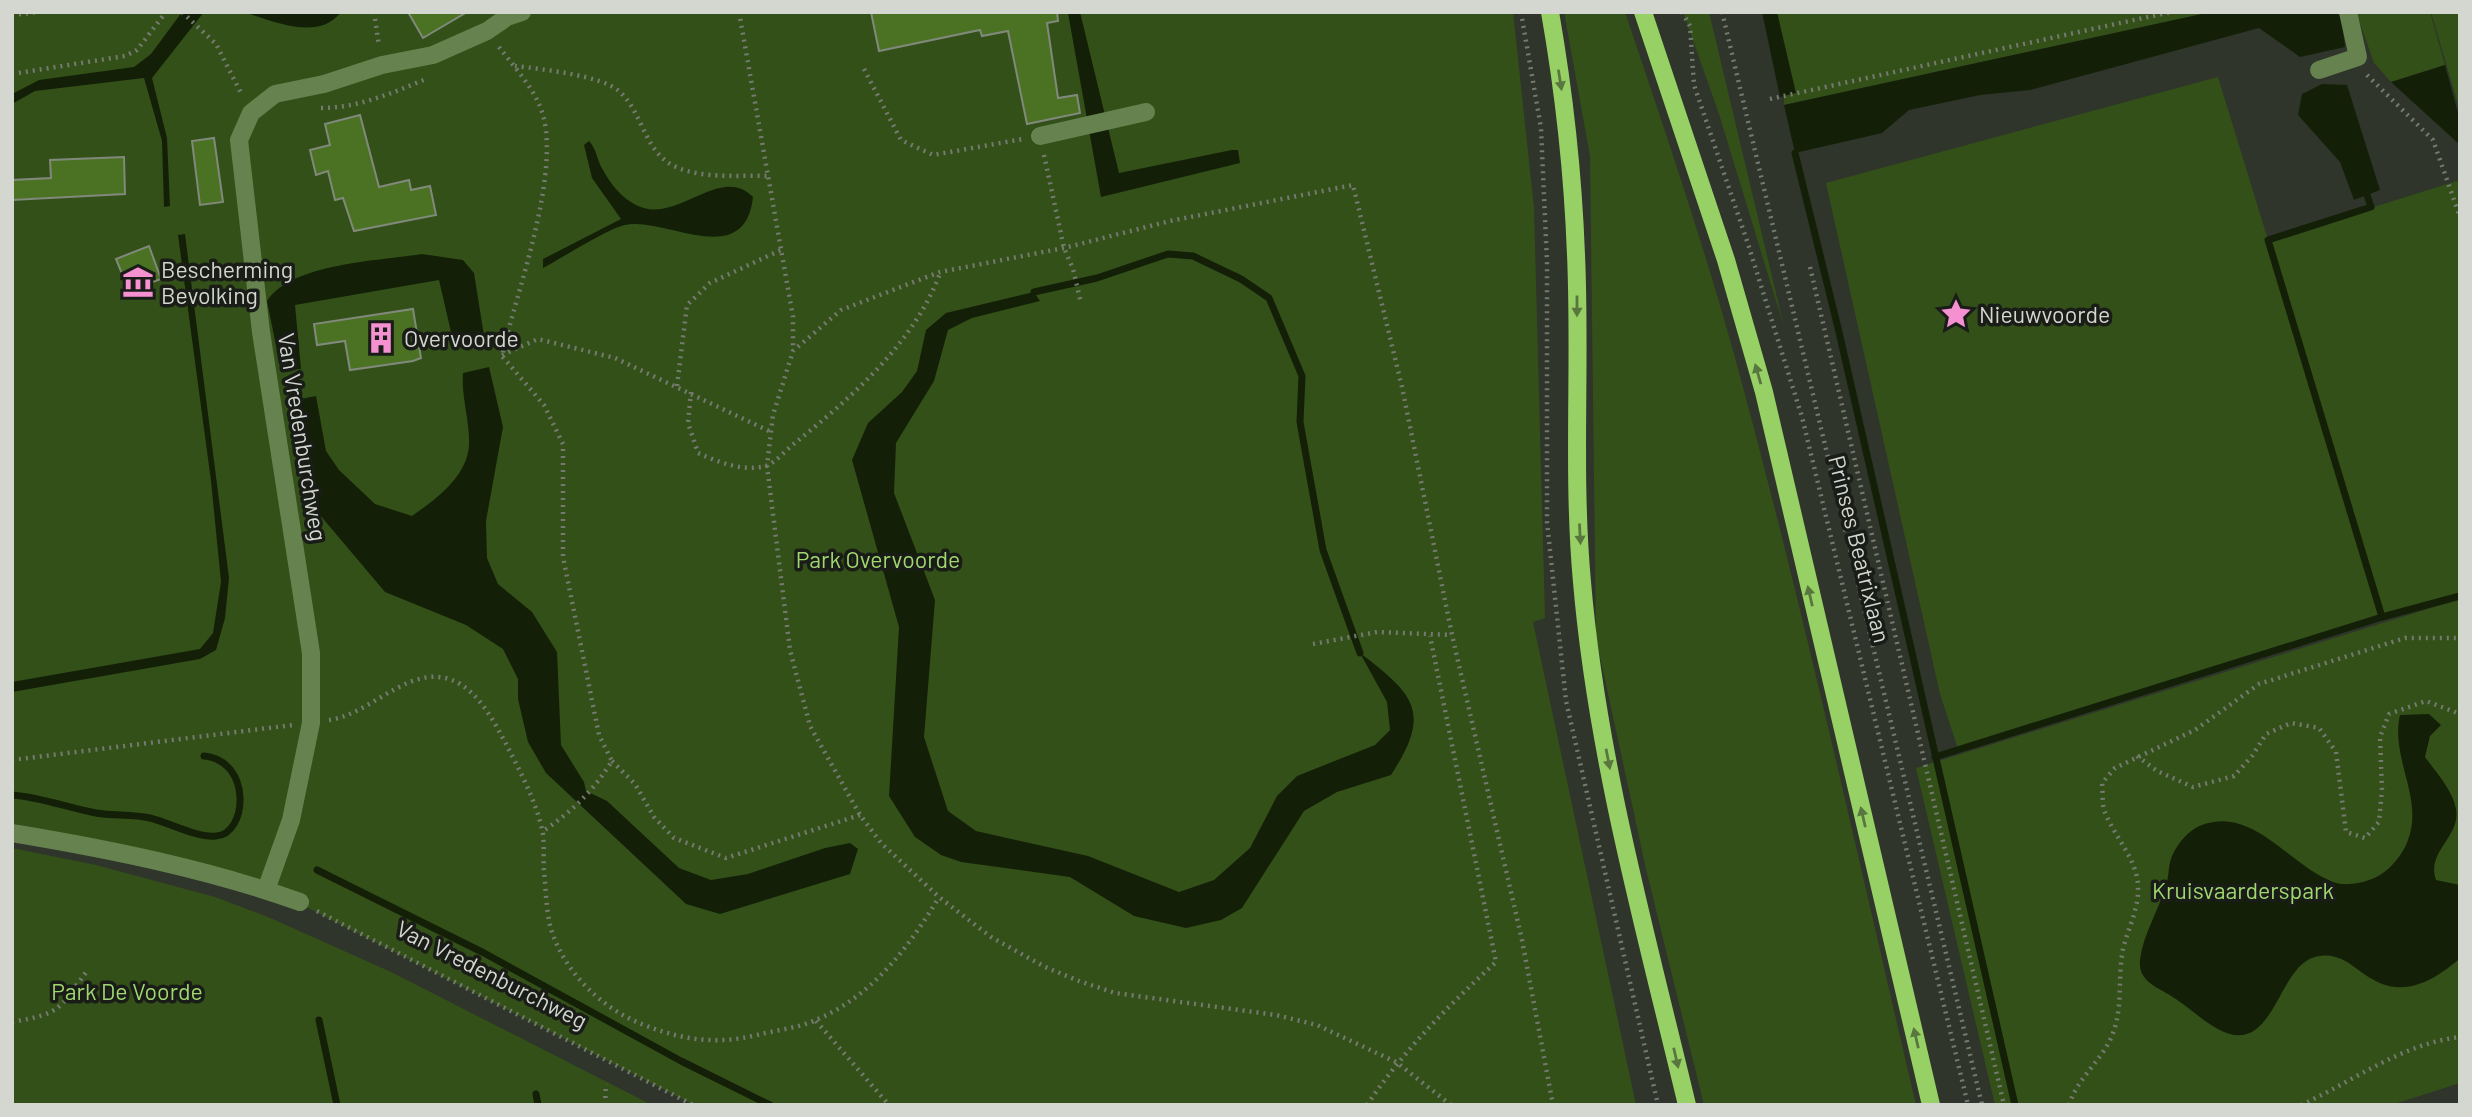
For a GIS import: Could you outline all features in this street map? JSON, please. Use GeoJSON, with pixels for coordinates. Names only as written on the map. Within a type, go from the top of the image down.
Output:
{"type":"FeatureCollection","features":[{"type":"Feature","properties":{"kind":"main road"},"geometry":{"type":"LineString","coordinates":[[1550,12],[1564,102],[1576,257],[1577,484],[1583,595],[1601,725],[1629,861],[1687,1105]]}},
{"type":"Feature","properties":{"kind":"main road"},"geometry":{"type":"LineString","coordinates":[[1647,13],[1726,260],[1764,392],[1931,1105]]}},
{"type":"Feature","properties":{"kind":"street"},"geometry":{"type":"LineString","coordinates":[[251,114],[275,94],[324,84],[382,65],[433,55],[522,12]]}},
{"type":"Feature","properties":{"kind":"street"},"geometry":{"type":"LineString","coordinates":[[2319,70],[2358,57],[2348,12]]}},
{"type":"Feature","properties":{"kind":"street"},"geometry":{"type":"LineString","coordinates":[[1040,136],[1146,112]]}},
{"type":"Feature","properties":{"kind":"street","name":"Van Vredenburchweg"},"geometry":{"type":"LineString","coordinates":[[251,114],[239,140],[261,332],[311,653],[311,723],[291,820],[266,890]]}},
{"type":"Feature","properties":{"kind":"street"},"geometry":{"type":"LineString","coordinates":[[12,833],[76,844],[266,890],[300,902]]}},
{"type":"Feature","properties":{"kind":"path"},"geometry":{"type":"LineString","coordinates":[[12,15],[39,12]]}},
{"type":"Feature","properties":{"kind":"path"},"geometry":{"type":"LineString","coordinates":[[12,74],[125,55],[137,50],[166,12]]}},
{"type":"Feature","properties":{"kind":"path"},"geometry":{"type":"LineString","coordinates":[[182,12],[216,44],[251,114]]}},
{"type":"Feature","properties":{"kind":"path"},"geometry":{"type":"LineString","coordinates":[[374,12],[382,65]]}},
{"type":"Feature","properties":{"kind":"path"},"geometry":{"type":"LineString","coordinates":[[739,12],[793,317],[793,351],[769,431],[767,466],[784,609],[801,697],[810,726],[860,815],[881,843],[939,898],[991,937],[1045,967],[1115,993],[1276,1015],[1307,1023],[1349,1038],[1396,1062],[1451,1105]]}},
{"type":"Feature","properties":{"kind":"path","name":"Prinses Beatrixlaan"},"geometry":{"type":"LineString","coordinates":[[1682,12],[1690,26],[1694,85],[1748,244],[1802,417],[1968,1105]]}},
{"type":"Feature","properties":{"kind":"path"},"geometry":{"type":"LineString","coordinates":[[1722,12],[1982,1105]]}},
{"type":"Feature","properties":{"kind":"path"},"geometry":{"type":"LineString","coordinates":[[1770,99],[2171,12]]}},
{"type":"Feature","properties":{"kind":"path"},"geometry":{"type":"LineString","coordinates":[[487,31],[540,105],[549,148],[545,189],[502,356]]}},
{"type":"Feature","properties":{"kind":"path"},"geometry":{"type":"LineString","coordinates":[[2358,57],[2368,76],[2433,140],[2460,217]]}},
{"type":"Feature","properties":{"kind":"path"},"geometry":{"type":"LineString","coordinates":[[514,66],[593,80],[620,92],[657,154],[676,167],[697,173],[768,176]]}},
{"type":"Feature","properties":{"kind":"path"},"geometry":{"type":"LineString","coordinates":[[864,69],[901,140],[933,155],[1040,136],[1064,248],[1073,269],[1081,303]]}},
{"type":"Feature","properties":{"kind":"path"},"geometry":{"type":"LineString","coordinates":[[793,351],[841,310],[940,272],[1064,248],[1170,221],[1353,185],[1402,387],[1452,635],[1522,940],[1553,1105]]}},
{"type":"Feature","properties":{"kind":"path"},"geometry":{"type":"LineString","coordinates":[[677,386],[687,305],[710,284],[781,250]]}},
{"type":"Feature","properties":{"kind":"path"},"geometry":{"type":"LineString","coordinates":[[1810,267],[2004,1105]]}},
{"type":"Feature","properties":{"kind":"path"},"geometry":{"type":"LineString","coordinates":[[691,392],[688,423],[698,453],[729,466],[767,466],[829,415],[894,350],[930,299],[940,272]]}},
{"type":"Feature","properties":{"kind":"path"},"geometry":{"type":"LineString","coordinates":[[502,356],[538,340],[615,358],[769,431]]}},
{"type":"Feature","properties":{"kind":"path"},"geometry":{"type":"LineString","coordinates":[[502,356],[544,405],[563,444],[563,557],[600,734],[612,761],[635,784],[654,817],[674,838],[726,858],[860,815]]}},
{"type":"Feature","properties":{"kind":"path"},"geometry":{"type":"LineString","coordinates":[[1313,644],[1377,632],[1452,635]]}},
{"type":"Feature","properties":{"kind":"path"},"geometry":{"type":"LineString","coordinates":[[1367,1105],[1396,1062],[1448,1006],[1496,962],[1430,636]]}},
{"type":"Feature","properties":{"kind":"path"},"geometry":{"type":"LineString","coordinates":[[2069,1105],[2078,1084],[2095,1066],[2106,1047],[2121,1010],[2118,986],[2138,885],[2133,866],[2103,806],[2102,783],[2115,768],[2195,730],[2259,684],[2405,638],[2460,639]]}},
{"type":"Feature","properties":{"kind":"path"},"geometry":{"type":"LineString","coordinates":[[12,760],[311,723],[351,715],[422,677],[440,677],[457,683],[474,694],[494,722],[521,773],[543,831],[551,927],[560,953],[575,975],[609,1005],[635,1021],[662,1032],[705,1041],[737,1040],[816,1020],[850,1003],[880,977],[917,934],[939,898]]}},
{"type":"Feature","properties":{"kind":"path"},"geometry":{"type":"LineString","coordinates":[[2137,756],[2157,771],[2193,787],[2234,776],[2252,756],[2266,734],[2278,728],[2291,723],[2319,727],[2336,752],[2343,785],[2346,832],[2365,838],[2379,822],[2382,790],[2380,737],[2389,714],[2426,701],[2460,714]]}},
{"type":"Feature","properties":{"kind":"path"},"geometry":{"type":"LineString","coordinates":[[543,831],[572,811],[597,785],[612,761]]}},
{"type":"Feature","properties":{"kind":"path","name":"Van Vredenburchweg"},"geometry":{"type":"LineString","coordinates":[[300,902],[692,1105]]}},
{"type":"Feature","properties":{"kind":"path"},"geometry":{"type":"LineString","coordinates":[[12,1022],[49,1016],[66,1003],[87,971]]}},
{"type":"Feature","properties":{"kind":"path"},"geometry":{"type":"LineString","coordinates":[[816,1020],[889,1105]]}},
{"type":"Feature","properties":{"kind":"path"},"geometry":{"type":"LineString","coordinates":[[2301,1105],[2351,1082],[2393,1055],[2437,1040],[2460,1037]]}},
{"type":"Feature","properties":{"kind":"path"},"geometry":{"type":"LineString","coordinates":[[605,1105],[606,1084]]}},
{"type":"Feature","properties":{"kind":"green space","name":"Park Overvoorde"},"geometry":{"type":"Polygon","coordinates":[[[12,12],[1513,12],[1534,208],[1545,618],[1533,622],[1636,1105],[694,1105],[279,893],[12,823],[12,12]]]}},
{"type":"Feature","properties":{"kind":"green space"},"geometry":{"type":"Polygon","coordinates":[[[1564,12],[1625,12],[1682,182],[1734,354],[1783,541],[1916,1105],[1704,1105],[1646,869],[1596,638],[1590,156],[1564,12]]]}},
{"type":"Feature","properties":{"kind":"green space"},"geometry":{"type":"Polygon","coordinates":[[[1683,12],[1709,12],[1784,327],[1719,114],[1683,12]]]}},
{"type":"Feature","properties":{"kind":"green space"},"geometry":{"type":"Polygon","coordinates":[[[1767,12],[2211,12],[1784,105],[1784,83],[1767,12]]]}},
{"type":"Feature","properties":{"kind":"green space"},"geometry":{"type":"Polygon","coordinates":[[[2356,12],[2430,12],[2445,65],[2391,82],[2374,63],[2356,12]]]}},
{"type":"Feature","properties":{"kind":"green space"},"geometry":{"type":"Polygon","coordinates":[[[2431,12],[2460,12],[2460,111],[2431,12]]]}},
{"type":"Feature","properties":{"kind":"green space"},"geometry":{"type":"Polygon","coordinates":[[[2218,77],[2268,240],[2460,180],[2460,593],[2382,614],[1958,749],[1940,694],[1826,183],[2218,77]]]}},
{"type":"Feature","properties":{"kind":"green space","name":"Kruisvaarderspark"},"geometry":{"type":"Polygon","coordinates":[[[2460,599],[2460,1083],[2391,1105],[1995,1105],[1916,768],[2460,599]]]}},
{"type":"Feature","properties":{"kind":"green space","name":"Park De Voorde"},"geometry":{"type":"Polygon","coordinates":[[[12,848],[96,865],[215,897],[268,917],[391,972],[652,1105],[12,1105],[12,848]]]}},
{"type":"Feature","properties":{"kind":"shaded area"},"geometry":{"type":"Polygon","coordinates":[[[182,12],[204,12],[152,78],[167,138],[170,206],[164,207],[162,141],[144,78],[35,91],[12,104],[12,94],[39,80],[134,67],[151,54],[182,12]]]}},
{"type":"Feature","properties":{"kind":"shaded area"},"geometry":{"type":"Polygon","coordinates":[[[243,12],[341,12],[331,21],[308,28],[282,24],[243,12]]]}},
{"type":"Feature","properties":{"kind":"shaded area"},"geometry":{"type":"Polygon","coordinates":[[[1080,12],[1119,173],[1232,150],[1238,150],[1240,163],[1101,197],[1068,13],[1080,12]]]}},
{"type":"Feature","properties":{"kind":"shaded area"},"geometry":{"type":"Polygon","coordinates":[[[1762,12],[1777,12],[1796,93],[1780,97],[1762,12]]]}},
{"type":"Feature","properties":{"kind":"shaded area"},"geometry":{"type":"Polygon","coordinates":[[[2211,12],[2335,12],[2341,16],[2345,47],[2300,57],[2259,28],[2030,90],[1980,95],[1909,110],[1882,133],[1795,153],[1784,105],[2211,12]]]}},
{"type":"Feature","properties":{"kind":"shaded area"},"geometry":{"type":"Polygon","coordinates":[[[2445,65],[2460,120],[2460,145],[2391,82],[2445,65]]]}},
{"type":"Feature","properties":{"kind":"shaded area"},"geometry":{"type":"Polygon","coordinates":[[[2322,84],[2347,85],[2380,190],[2354,200],[2340,162],[2298,115],[2302,94],[2322,84]]]}},
{"type":"Feature","properties":{"kind":"shaded area"},"geometry":{"type":"Polygon","coordinates":[[[589,141],[610,181],[622,195],[636,205],[651,209],[667,208],[712,190],[740,188],[753,197],[747,219],[735,232],[719,236],[701,236],[641,224],[625,225],[543,268],[543,259],[621,219],[592,178],[584,145],[589,141]]]}},
{"type":"Feature","properties":{"kind":"shaded area"},"geometry":{"type":"Polygon","coordinates":[[[185,234],[229,578],[225,618],[216,650],[200,659],[12,692],[12,682],[200,649],[213,633],[221,582],[211,481],[178,235],[185,234]]]}},
{"type":"Feature","properties":{"kind":"shaded area"},"geometry":{"type":"Polygon","coordinates":[[[422,254],[463,260],[474,273],[486,348],[454,345],[439,280],[295,305],[301,369],[281,371],[267,301],[279,288],[316,271],[422,254]]]}},
{"type":"Feature","properties":{"kind":"shaded area"},"geometry":{"type":"Polygon","coordinates":[[[1034,292],[1040,301],[972,318],[948,330],[934,381],[896,443],[894,493],[935,600],[924,737],[948,811],[976,831],[1088,856],[1179,892],[1214,880],[1250,848],[1277,796],[1297,776],[1375,745],[1390,730],[1387,702],[1360,653],[1394,681],[1412,706],[1414,720],[1411,735],[1391,775],[1337,792],[1304,811],[1242,908],[1221,920],[1186,928],[1134,916],[1070,877],[961,862],[941,855],[915,837],[889,796],[899,627],[852,460],[868,423],[902,392],[917,371],[926,330],[946,313],[1034,292]]]}},
{"type":"Feature","properties":{"kind":"shaded area"},"geometry":{"type":"Polygon","coordinates":[[[489,367],[503,427],[486,521],[487,558],[498,584],[532,612],[557,652],[561,745],[584,782],[586,791],[607,801],[679,868],[711,880],[748,874],[825,848],[850,843],[858,849],[850,874],[720,914],[686,904],[546,773],[528,742],[518,699],[518,679],[503,649],[466,625],[385,592],[314,508],[290,401],[316,396],[326,451],[339,470],[375,504],[412,516],[449,486],[463,467],[469,445],[463,373],[489,367]]]}},
{"type":"Feature","properties":{"kind":"shaded area"},"geometry":{"type":"Polygon","coordinates":[[[2429,714],[2441,725],[2430,736],[2425,757],[2448,789],[2456,809],[2454,828],[2439,852],[2434,870],[2436,880],[2460,885],[2458,960],[2428,980],[2407,987],[2395,987],[2372,979],[2339,958],[2324,955],[2315,957],[2302,964],[2291,977],[2263,1023],[2250,1033],[2235,1035],[2216,1028],[2145,977],[2140,967],[2142,950],[2166,885],[2171,859],[2183,839],[2202,825],[2220,821],[2254,830],[2317,874],[2337,883],[2365,881],[2387,870],[2398,859],[2408,840],[2412,824],[2410,793],[2399,747],[2400,715],[2429,714]]]}},
{"type":"Feature","properties":{"kind":"building"},"geometry":{"type":"Polygon","coordinates":[[[408,12],[467,12],[423,38],[408,12]]]}},
{"type":"Feature","properties":{"kind":"building"},"geometry":{"type":"Polygon","coordinates":[[[871,12],[1057,12],[1058,21],[1047,23],[1058,98],[1077,95],[1080,113],[1027,124],[1008,31],[982,36],[980,30],[879,51],[871,12]]]}},
{"type":"Feature","properties":{"kind":"building"},"geometry":{"type":"Polygon","coordinates":[[[360,115],[379,187],[409,180],[411,190],[430,186],[436,215],[354,231],[343,198],[335,200],[328,171],[316,175],[310,150],[330,145],[325,124],[360,115]]]}},
{"type":"Feature","properties":{"kind":"building"},"geometry":{"type":"Polygon","coordinates":[[[214,138],[223,202],[200,205],[192,141],[214,138]]]}},
{"type":"Feature","properties":{"kind":"building"},"geometry":{"type":"Polygon","coordinates":[[[124,157],[125,194],[12,200],[12,180],[51,178],[50,160],[124,157]]]}},
{"type":"Feature","properties":{"kind":"building"},"geometry":{"type":"Polygon","coordinates":[[[149,246],[161,279],[129,291],[116,259],[149,246]]]}},
{"type":"Feature","properties":{"kind":"building","name":"Overvoorde"},"geometry":{"type":"Polygon","coordinates":[[[413,309],[421,358],[413,361],[350,370],[345,341],[317,345],[314,324],[413,309]]]}},
{"type":"Feature","properties":{"kind":"waterway"},"geometry":{"type":"LineString","coordinates":[[1795,153],[1839,332],[2015,1105]]}},
{"type":"Feature","properties":{"kind":"waterway"},"geometry":{"type":"LineString","coordinates":[[2367,195],[2371,207],[2268,240],[2382,617]]}},
{"type":"Feature","properties":{"kind":"waterway"},"geometry":{"type":"LineString","coordinates":[[1034,292],[1097,278],[1168,254],[1193,256],[1241,279],[1269,298],[1302,376],[1300,422],[1323,550],[1360,653]]}},
{"type":"Feature","properties":{"kind":"waterway"},"geometry":{"type":"LineString","coordinates":[[1935,757],[2382,617],[2460,596]]}},
{"type":"Feature","properties":{"kind":"waterway"},"geometry":{"type":"LineString","coordinates":[[12,795],[96,813],[150,818],[192,833],[216,836],[226,832],[234,824],[239,812],[238,783],[231,770],[220,761],[204,756]]}},
{"type":"Feature","properties":{"kind":"waterway"},"geometry":{"type":"LineString","coordinates":[[317,870],[484,953],[681,1061],[770,1105]]}},
{"type":"Feature","properties":{"kind":"waterway"},"geometry":{"type":"LineString","coordinates":[[319,1020],[337,1105]]}},
{"type":"Feature","properties":{"kind":"waterway"},"geometry":{"type":"LineString","coordinates":[[536,1094],[538,1105]]}},
{"type":"Feature","properties":{"kind":"place","name":"Bescherming Bevolking"},"geometry":{"type":"Point","coordinates":[138,282]}},
{"type":"Feature","properties":{"kind":"place","name":"Nieuwvoorde"},"geometry":{"type":"Point","coordinates":[1956,314]}},
{"type":"Feature","properties":{"kind":"place","name":"Overvoorde"},"geometry":{"type":"Point","coordinates":[381,338]}}]}
